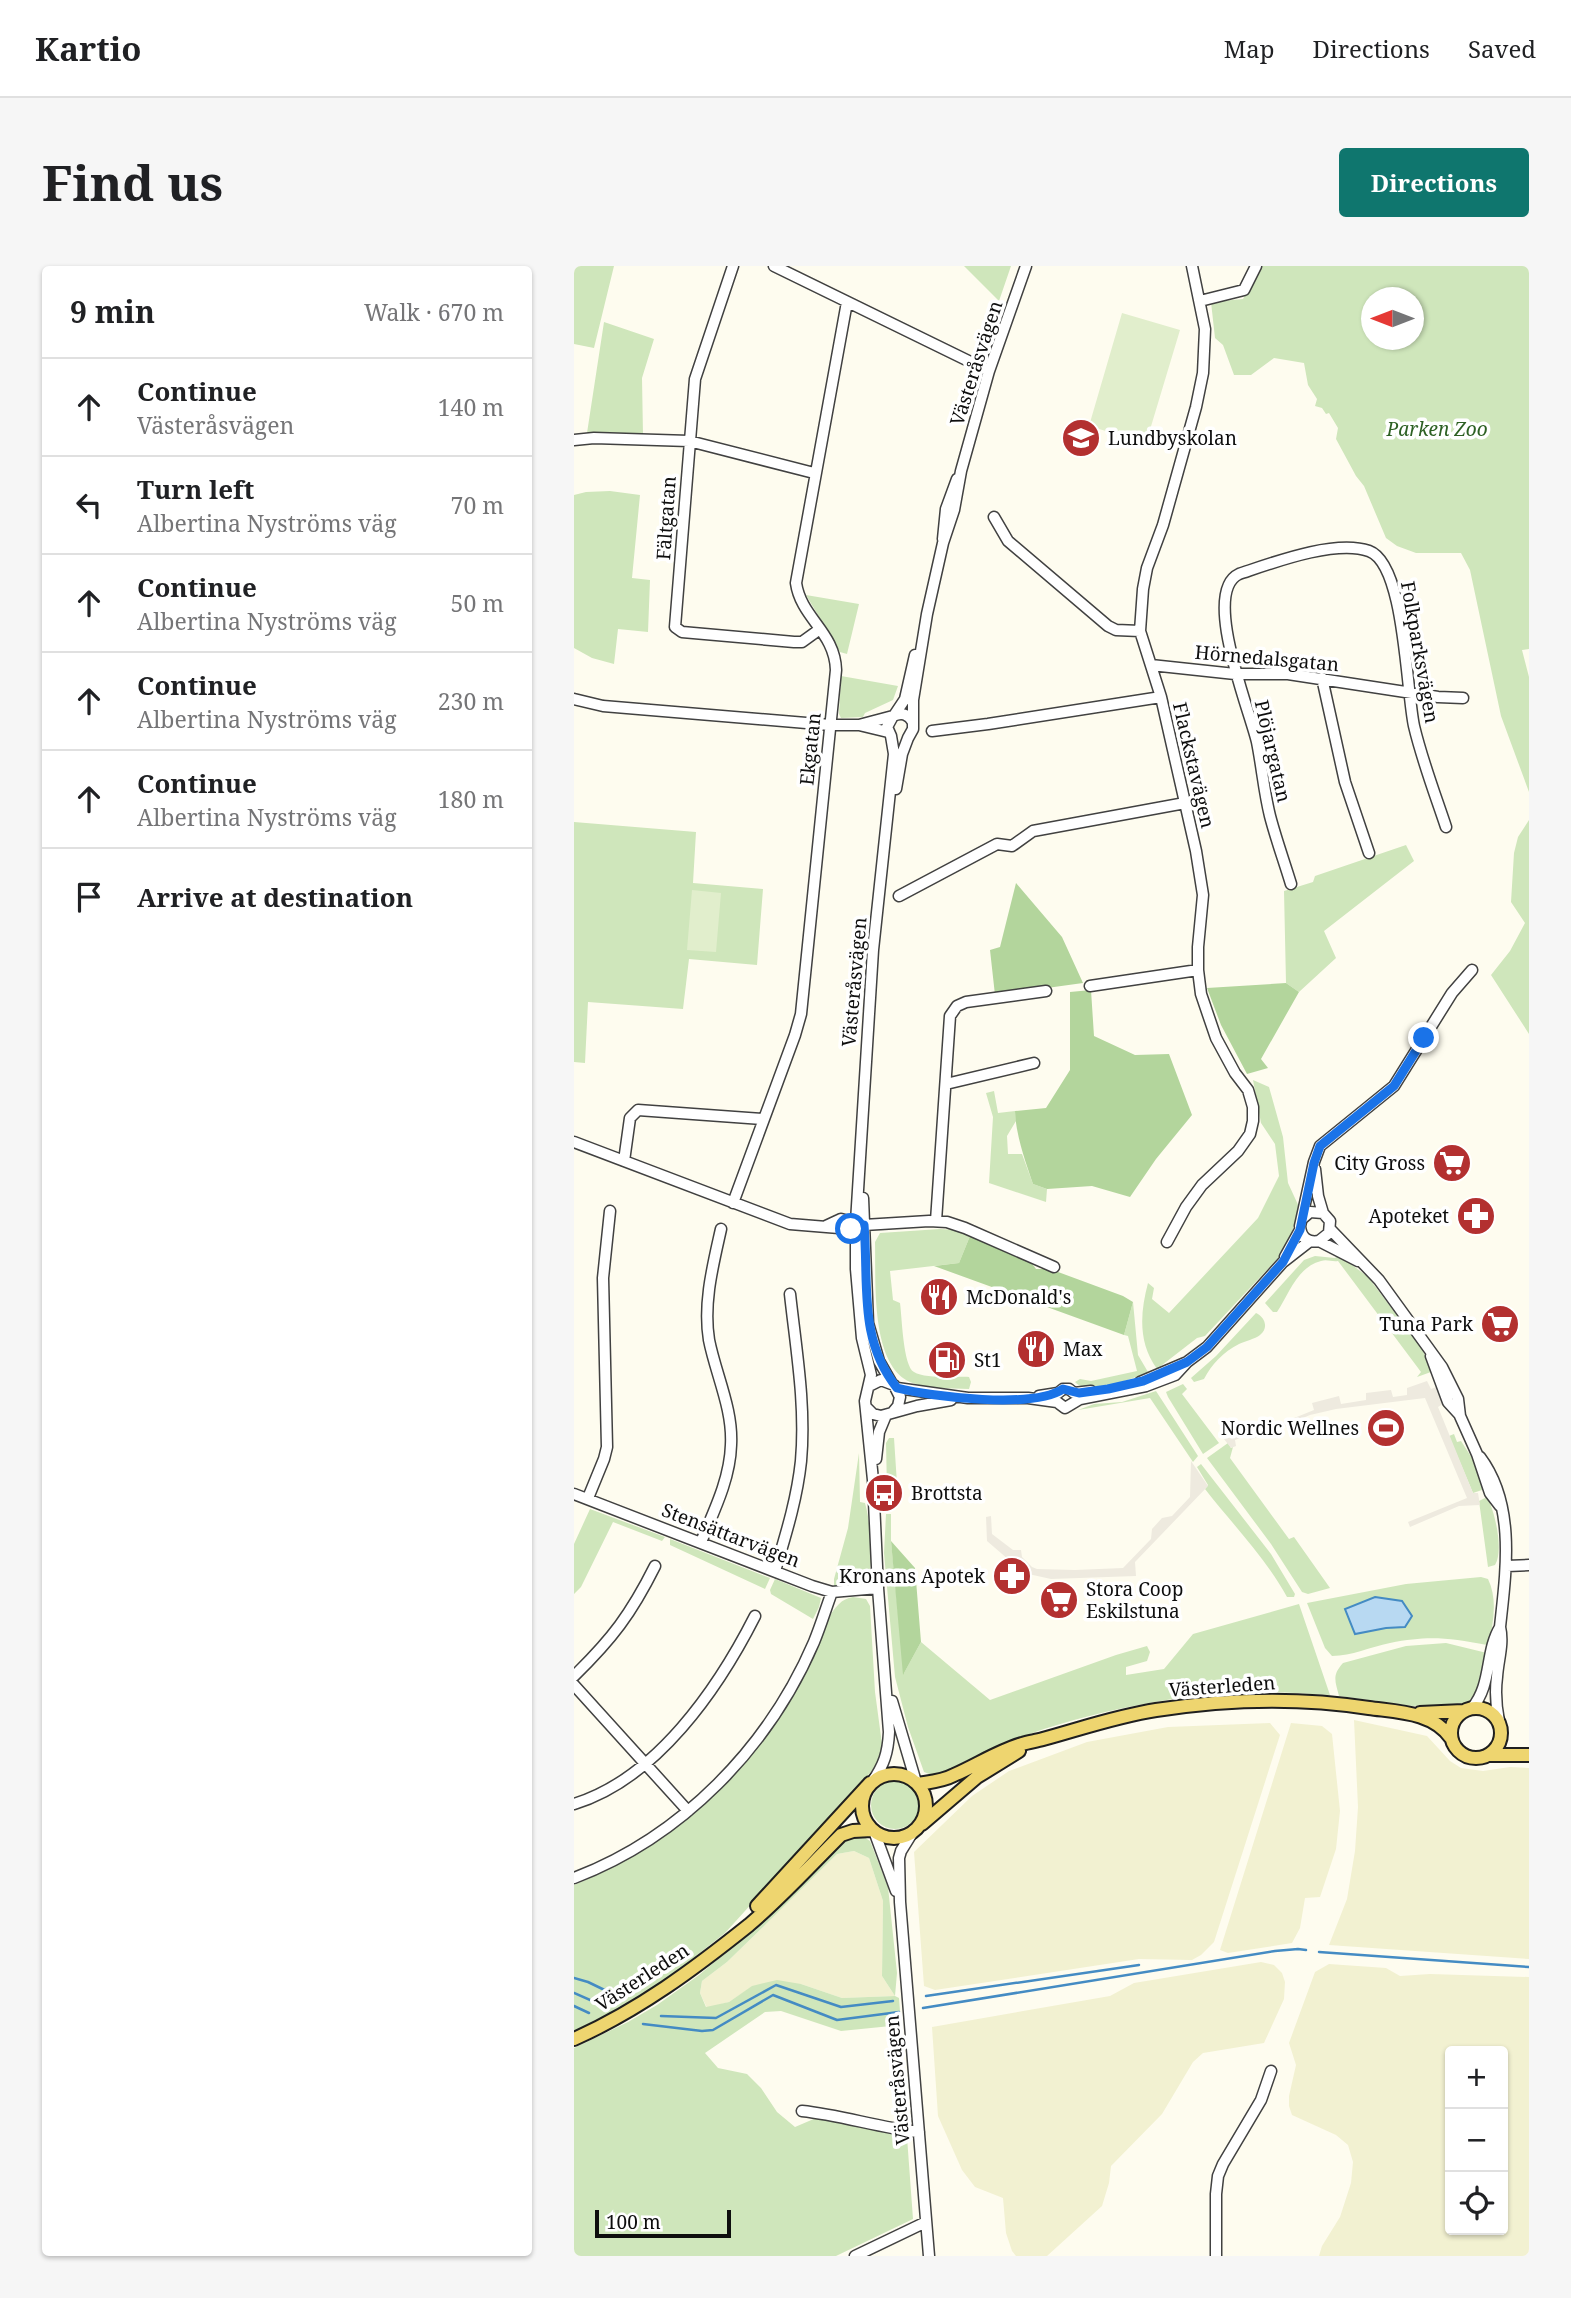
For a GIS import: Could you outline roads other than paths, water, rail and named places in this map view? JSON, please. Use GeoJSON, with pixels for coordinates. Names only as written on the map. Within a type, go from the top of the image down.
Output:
{"type":"FeatureCollection","features":[{"type":"Feature","properties":{"kind":"main road","name":"Västerleden"},"geometry":{"type":"LineString","coordinates":[[917,1783],[953,1776],[1022,1744],[1086,1726],[1154,1710],[1202,1704],[1250,1701],[1347,1704],[1409,1714],[1435,1722],[1446,1730],[1451,1738]]}},
{"type":"Feature","properties":{"kind":"main road","name":"Västerleden"},"geometry":{"type":"LineString","coordinates":[[1409,1714],[1467,1710]]}},
{"type":"Feature","properties":{"kind":"main road"},"geometry":{"type":"LineString","coordinates":[[1467,1710],[1487,1710],[1510,1742],[1529,1754],[1489,1755],[1478,1758],[1466,1756],[1457,1749],[1451,1738],[1452,1725],[1467,1710]]}},
{"type":"Feature","properties":{"kind":"main road"},"geometry":{"type":"LineString","coordinates":[[1489,1755],[1498,1745],[1500,1727]]}},
{"type":"Feature","properties":{"kind":"main road","name":"Västerleden"},"geometry":{"type":"LineString","coordinates":[[916,1829],[977,1777],[1041,1740]]}},
{"type":"Feature","properties":{"kind":"main road"},"geometry":{"type":"LineString","coordinates":[[893,1773],[909,1777],[917,1783],[926,1806],[925,1815],[916,1829],[904,1837],[894,1838],[873,1831],[863,1816],[862,1808],[862,1798],[871,1783],[878,1777],[893,1773]]}},
{"type":"Feature","properties":{"kind":"main road","name":"Västerleden"},"geometry":{"type":"LineString","coordinates":[[727,1940],[871,1783]]}},
{"type":"Feature","properties":{"kind":"main road","name":"Västerleden"},"geometry":{"type":"LineString","coordinates":[[574,2039],[630,2012],[671,1985],[749,1924],[841,1835],[853,1831],[873,1831]]}},
{"type":"Feature","properties":{"kind":"street","name":"Fältgatan"},"geometry":{"type":"LineString","coordinates":[[733,266],[695,379],[675,622],[678,631],[794,642],[802,642],[820,629]]}},
{"type":"Feature","properties":{"kind":"street"},"geometry":{"type":"LineString","coordinates":[[774,266],[989,371]]}},
{"type":"Feature","properties":{"kind":"street","name":"Västeråsvägen"},"geometry":{"type":"LineString","coordinates":[[913,722],[913,700],[927,614],[943,543],[954,510],[961,471],[989,371],[1026,266]]}},
{"type":"Feature","properties":{"kind":"street","name":"Flackstavägen"},"geometry":{"type":"LineString","coordinates":[[1167,1242],[1186,1207],[1202,1185],[1238,1150],[1250,1134],[1253,1121],[1253,1107],[1248,1090],[1235,1073],[1216,1038],[1201,994],[1198,970],[1203,895],[1196,851],[1161,697],[1140,631],[1147,568],[1163,525],[1201,389],[1205,330],[1192,266]]}},
{"type":"Feature","properties":{"kind":"street"},"geometry":{"type":"LineString","coordinates":[[1200,301],[1244,290],[1256,266]]}},
{"type":"Feature","properties":{"kind":"street","name":"Ekgatan"},"geometry":{"type":"LineString","coordinates":[[733,1203],[795,1035],[800,1014],[835,659],[830,641],[802,601],[796,583],[847,302]]}},
{"type":"Feature","properties":{"kind":"street"},"geometry":{"type":"LineString","coordinates":[[574,440],[594,438],[689,441],[814,473]]}},
{"type":"Feature","properties":{"kind":"street"},"geometry":{"type":"LineString","coordinates":[[994,517],[1008,541],[1108,626],[1116,630],[1140,631]]}},
{"type":"Feature","properties":{"kind":"street","name":"Folkparksvägen"},"geometry":{"type":"LineString","coordinates":[[1228,584],[1239,574],[1293,557],[1338,549],[1370,551],[1385,565],[1398,604],[1414,726],[1446,827]]}},
{"type":"Feature","properties":{"kind":"street","name":"Plöjargatan"},"geometry":{"type":"LineString","coordinates":[[1228,584],[1225,593],[1226,613],[1235,674],[1253,727],[1270,816],[1291,884]]}},
{"type":"Feature","properties":{"kind":"street","name":"Västeråsvägen"},"geometry":{"type":"LineString","coordinates":[[894,715],[905,699],[927,614]]}},
{"type":"Feature","properties":{"kind":"street","name":"Hörnedalsgatan"},"geometry":{"type":"LineString","coordinates":[[1151,665],[1235,674],[1288,674],[1438,697],[1464,698]]}},
{"type":"Feature","properties":{"kind":"street"},"geometry":{"type":"LineString","coordinates":[[1322,678],[1345,782],[1369,853]]}},
{"type":"Feature","properties":{"kind":"street"},"geometry":{"type":"LineString","coordinates":[[932,731],[1161,697]]}},
{"type":"Feature","properties":{"kind":"street"},"geometry":{"type":"LineString","coordinates":[[574,699],[603,706],[830,725],[859,725],[894,715],[906,715],[913,722],[914,729],[908,738],[898,740],[890,734],[859,725]]}},
{"type":"Feature","properties":{"kind":"street"},"geometry":{"type":"LineString","coordinates":[[890,734],[888,722],[894,715]]}},
{"type":"Feature","properties":{"kind":"street","name":"Västeråsvägen"},"geometry":{"type":"LineString","coordinates":[[869,1386],[871,1375],[862,1338],[856,1269],[860,1153],[873,950],[894,754],[890,734]]}},
{"type":"Feature","properties":{"kind":"street","name":"Västeråsvägen"},"geometry":{"type":"LineString","coordinates":[[888,815],[908,738]]}},
{"type":"Feature","properties":{"kind":"street"},"geometry":{"type":"LineString","coordinates":[[899,896],[997,844],[1012,846],[1033,831],[1185,803]]}},
{"type":"Feature","properties":{"kind":"street"},"geometry":{"type":"LineString","coordinates":[[1090,986],[1198,970]]}},
{"type":"Feature","properties":{"kind":"street"},"geometry":{"type":"LineString","coordinates":[[867,1408],[876,1415],[890,1414],[925,1404],[968,1398],[1057,1398],[1066,1389],[1074,1398],[1080,1399],[1159,1383],[1175,1376],[1187,1362],[1207,1347],[1283,1262],[1300,1230],[1320,1146],[1394,1086],[1452,993],[1472,970]]}},
{"type":"Feature","properties":{"kind":"street"},"geometry":{"type":"LineString","coordinates":[[936,1221],[950,1016],[957,1006],[966,1002],[1046,991]]}},
{"type":"Feature","properties":{"kind":"street"},"geometry":{"type":"LineString","coordinates":[[946,1084],[1034,1063]]}},
{"type":"Feature","properties":{"kind":"street"},"geometry":{"type":"LineString","coordinates":[[625,1161],[630,1118],[638,1110],[762,1119]]}},
{"type":"Feature","properties":{"kind":"street"},"geometry":{"type":"LineString","coordinates":[[574,1142],[790,1224],[826,1226],[936,1221],[965,1228],[1054,1267]]}},
{"type":"Feature","properties":{"kind":"street"},"geometry":{"type":"LineString","coordinates":[[1314,1163],[1318,1196],[1331,1228],[1365,1265],[1430,1352],[1448,1402],[1460,1416],[1499,1489],[1507,1566],[1500,1627],[1503,1638],[1496,1678],[1500,1727]]}},
{"type":"Feature","properties":{"kind":"street"},"geometry":{"type":"LineString","coordinates":[[588,1498],[607,1447],[603,1278],[610,1211]]}},
{"type":"Feature","properties":{"kind":"street"},"geometry":{"type":"LineString","coordinates":[[1303,1218],[1310,1212],[1323,1213]]}},
{"type":"Feature","properties":{"kind":"street","name":"Västeråsvägen"},"geometry":{"type":"LineString","coordinates":[[859,1225],[868,1323],[878,1361],[894,1385]]}},
{"type":"Feature","properties":{"kind":"street"},"geometry":{"type":"LineString","coordinates":[[1283,1262],[1327,1236],[1331,1228]]}},
{"type":"Feature","properties":{"kind":"street"},"geometry":{"type":"LineString","coordinates":[[701,1542],[730,1460],[731,1428],[708,1328],[710,1277],[721,1229]]}},
{"type":"Feature","properties":{"kind":"street"},"geometry":{"type":"LineString","coordinates":[[1300,1230],[1305,1238],[1365,1265]]}},
{"type":"Feature","properties":{"kind":"street"},"geometry":{"type":"LineString","coordinates":[[775,1571],[794,1507],[801,1461],[802,1410],[790,1294]]}},
{"type":"Feature","properties":{"kind":"street"},"geometry":{"type":"LineString","coordinates":[[871,1783],[884,1765],[888,1747],[887,1687],[878,1588],[873,1480],[864,1396],[869,1386],[881,1380],[894,1385],[968,1398]]}},
{"type":"Feature","properties":{"kind":"street"},"geometry":{"type":"LineString","coordinates":[[873,1480],[879,1432],[900,1400],[894,1385]]}},
{"type":"Feature","properties":{"kind":"street"},"geometry":{"type":"LineString","coordinates":[[1057,1398],[1065,1408],[1074,1398]]}},
{"type":"Feature","properties":{"kind":"street","name":"Stensättarvägen"},"geometry":{"type":"LineString","coordinates":[[574,1494],[832,1592],[878,1588]]}},
{"type":"Feature","properties":{"kind":"street"},"geometry":{"type":"LineString","coordinates":[[1507,1566],[1529,1565]]}},
{"type":"Feature","properties":{"kind":"street"},"geometry":{"type":"LineString","coordinates":[[574,1676],[627,1618],[655,1566]]}},
{"type":"Feature","properties":{"kind":"street"},"geometry":{"type":"LineString","coordinates":[[574,1878],[635,1849],[688,1811],[732,1769],[779,1706],[814,1642],[832,1592]]}},
{"type":"Feature","properties":{"kind":"street"},"geometry":{"type":"LineString","coordinates":[[574,1804],[613,1787],[678,1732],[723,1674],[755,1616]]}},
{"type":"Feature","properties":{"kind":"street"},"geometry":{"type":"LineString","coordinates":[[1467,1710],[1484,1688],[1495,1636],[1500,1627]]}},
{"type":"Feature","properties":{"kind":"street"},"geometry":{"type":"LineString","coordinates":[[574,1685],[688,1811]]}},
{"type":"Feature","properties":{"kind":"street"},"geometry":{"type":"LineString","coordinates":[[887,1687],[917,1783]]}},
{"type":"Feature","properties":{"kind":"street","name":"Västeråsvägen"},"geometry":{"type":"LineString","coordinates":[[916,1829],[899,1858],[900,1902],[930,2256]]}},
{"type":"Feature","properties":{"kind":"street","name":"Västeråsvägen"},"geometry":{"type":"LineString","coordinates":[[873,1831],[900,1902]]}},
{"type":"Feature","properties":{"kind":"street"},"geometry":{"type":"LineString","coordinates":[[1216,2256],[1218,2176],[1261,2100],[1270,2071]]}},
{"type":"Feature","properties":{"kind":"street"},"geometry":{"type":"LineString","coordinates":[[802,2111],[919,2132]]}},
{"type":"Feature","properties":{"kind":"street"},"geometry":{"type":"LineString","coordinates":[[855,2256],[926,2222]]}},
{"type":"Feature","properties":{"kind":"water"},"geometry":{"type":"Polygon","coordinates":[[[1375,1597],[1402,1601],[1412,1616],[1405,1627],[1355,1634],[1345,1609],[1375,1597]]]}},
{"type":"Feature","properties":{"kind":"waterway"},"geometry":{"type":"LineString","coordinates":[[923,2008],[1275,1951],[1306,1950]]}},
{"type":"Feature","properties":{"kind":"waterway"},"geometry":{"type":"LineString","coordinates":[[1319,1952],[1529,1967]]}},
{"type":"Feature","properties":{"kind":"waterway"},"geometry":{"type":"LineString","coordinates":[[926,1996],[1139,1965]]}},
{"type":"Feature","properties":{"kind":"waterway"},"geometry":{"type":"LineString","coordinates":[[574,1978],[619,1997]]}},
{"type":"Feature","properties":{"kind":"waterway"},"geometry":{"type":"LineString","coordinates":[[661,2016],[716,2018],[776,1985],[841,2007],[893,2001]]}},
{"type":"Feature","properties":{"kind":"waterway"},"geometry":{"type":"LineString","coordinates":[[574,1993],[606,2007]]}},
{"type":"Feature","properties":{"kind":"waterway"},"geometry":{"type":"LineString","coordinates":[[643,2024],[713,2030],[773,1995],[837,2020],[899,2012]]}},
{"type":"Feature","properties":{"kind":"waterway"},"geometry":{"type":"LineString","coordinates":[[574,2006],[589,2013]]}},
{"type":"Feature","properties":{"kind":"place","name":"Lundbyskolan"},"geometry":{"type":"Point","coordinates":[1081,438]}},
{"type":"Feature","properties":{"kind":"place","name":"City Gross"},"geometry":{"type":"Point","coordinates":[1452,1163]}},
{"type":"Feature","properties":{"kind":"place","name":"Apoteket"},"geometry":{"type":"Point","coordinates":[1476,1216]}},
{"type":"Feature","properties":{"kind":"place","name":"McDonald's"},"geometry":{"type":"Point","coordinates":[939,1297]}},
{"type":"Feature","properties":{"kind":"place","name":"Tuna Park"},"geometry":{"type":"Point","coordinates":[1500,1324]}},
{"type":"Feature","properties":{"kind":"place","name":"Max"},"geometry":{"type":"Point","coordinates":[1036,1349]}},
{"type":"Feature","properties":{"kind":"place","name":"St1"},"geometry":{"type":"Point","coordinates":[947,1360]}},
{"type":"Feature","properties":{"kind":"place","name":"Nordic Wellnes"},"geometry":{"type":"Point","coordinates":[1386,1428]}},
{"type":"Feature","properties":{"kind":"place","name":"Brottsta"},"geometry":{"type":"Point","coordinates":[884,1493]}},
{"type":"Feature","properties":{"kind":"place","name":"Kronans Apotek"},"geometry":{"type":"Point","coordinates":[1012,1576]}},
{"type":"Feature","properties":{"kind":"place","name":"Stora Coop Eskilstuna"},"geometry":{"type":"Point","coordinates":[1059,1600]}},
{"type":"Feature","properties":{"kind":"park label","name":"Parken Zoo"},"geometry":{"type":"Point","coordinates":[1437,429]}}]}
